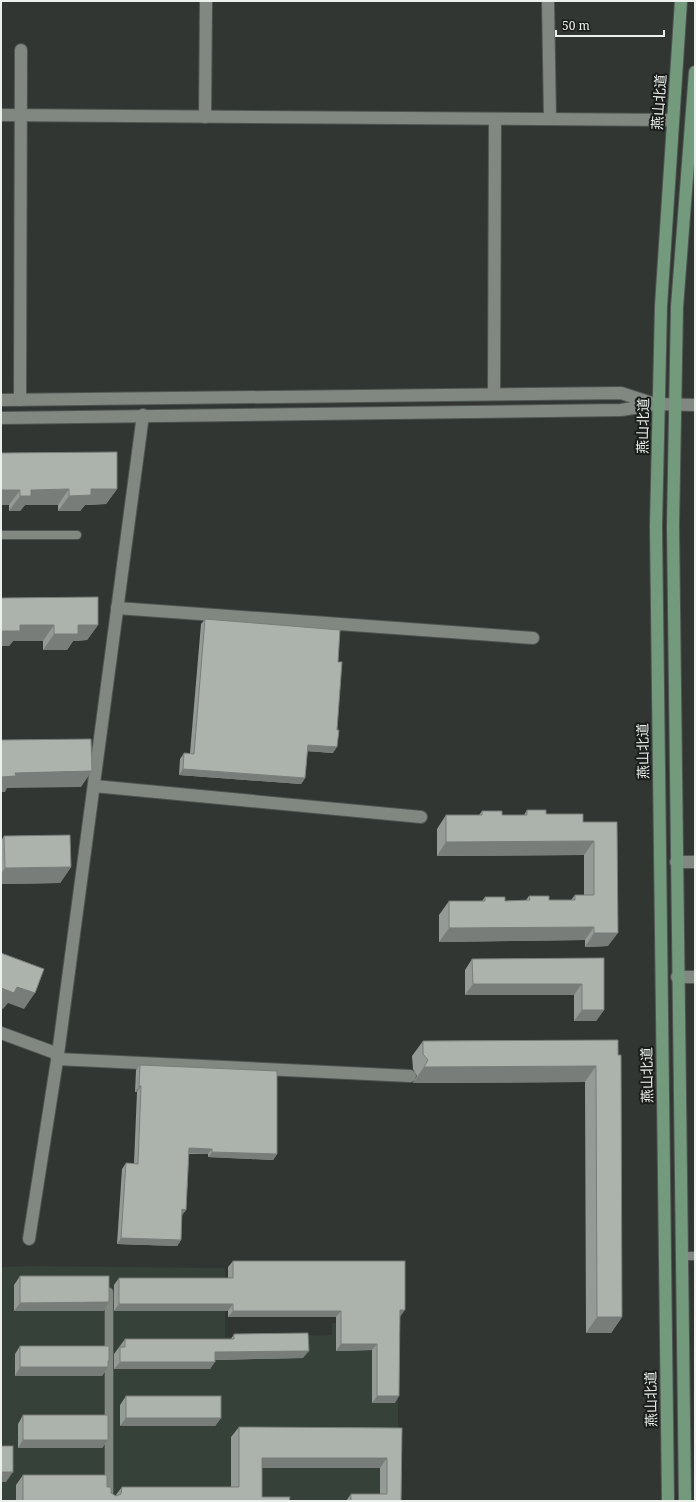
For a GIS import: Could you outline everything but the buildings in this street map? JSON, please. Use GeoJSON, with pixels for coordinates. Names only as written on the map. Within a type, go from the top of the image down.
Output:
{"type":"FeatureCollection","features":[{"type":"Feature","properties":{"kind":"main road","name":"燕山北道"},"geometry":{"type":"LineString","coordinates":[[668,1501],[656,541],[661,306],[681,1]]}},
{"type":"Feature","properties":{"kind":"main road"},"geometry":{"type":"LineString","coordinates":[[684,1501],[673,526],[677,307],[695,72]]}},
{"type":"Feature","properties":{"kind":"street"},"geometry":{"type":"LineString","coordinates":[[205,116],[206,1]]}},
{"type":"Feature","properties":{"kind":"street"},"geometry":{"type":"LineString","coordinates":[[548,1],[550,119]]}},
{"type":"Feature","properties":{"kind":"street"},"geometry":{"type":"LineString","coordinates":[[20,50],[20,400]]}},
{"type":"Feature","properties":{"kind":"street"},"geometry":{"type":"LineString","coordinates":[[1,115],[673,120]]}},
{"type":"Feature","properties":{"kind":"street"},"geometry":{"type":"LineString","coordinates":[[494,393],[495,119]]}},
{"type":"Feature","properties":{"kind":"street"},"geometry":{"type":"LineString","coordinates":[[1,400],[494,393],[621,393],[658,404]]}},
{"type":"Feature","properties":{"kind":"street"},"geometry":{"type":"LineString","coordinates":[[1,418],[621,410],[658,404],[695,405]]}},
{"type":"Feature","properties":{"kind":"street"},"geometry":{"type":"LineString","coordinates":[[29,1240],[57,1056],[143,416]]}},
{"type":"Feature","properties":{"kind":"street"},"geometry":{"type":"LineString","coordinates":[[118,608],[533,638]]}},
{"type":"Feature","properties":{"kind":"street"},"geometry":{"type":"LineString","coordinates":[[94,786],[421,817]]}},
{"type":"Feature","properties":{"kind":"street"},"geometry":{"type":"LineString","coordinates":[[676,862],[695,862]]}},
{"type":"Feature","properties":{"kind":"street"},"geometry":{"type":"LineString","coordinates":[[677,977],[695,977]]}},
{"type":"Feature","properties":{"kind":"street"},"geometry":{"type":"LineString","coordinates":[[1,1033],[57,1056],[410,1076]]}},
{"type":"Feature","properties":{"kind":"lane"},"geometry":{"type":"LineString","coordinates":[[1,535],[77,535]]}},
{"type":"Feature","properties":{"kind":"lane"},"geometry":{"type":"LineString","coordinates":[[681,1256],[695,1256]]}},
{"type":"Feature","properties":{"kind":"lane"},"geometry":{"type":"LineString","coordinates":[[109,1279],[109,1501]]}},
{"type":"Feature","properties":{"kind":"shaded area"},"geometry":{"type":"Polygon","coordinates":[[[1,1267],[225,1268],[225,1337],[332,1335],[332,1323],[398,1323],[398,1501],[1,1501],[1,1267]]]}}]}
